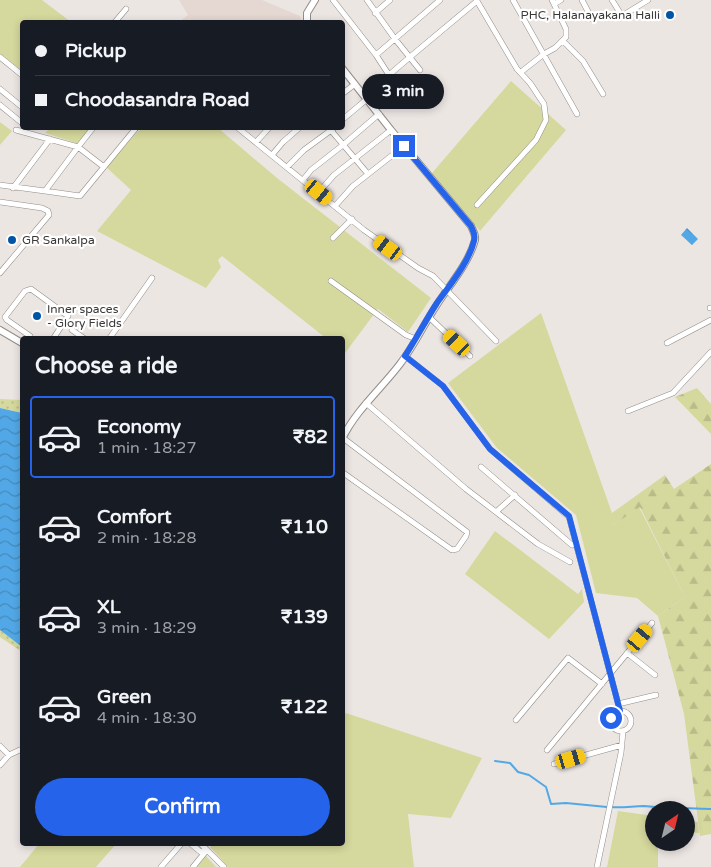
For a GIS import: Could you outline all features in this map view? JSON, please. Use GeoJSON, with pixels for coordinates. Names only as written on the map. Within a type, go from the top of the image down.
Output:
{"type":"FeatureCollection","features":[{"type":"Feature","properties":{"kind":"street"},"geometry":{"type":"LineString","coordinates":[[308,20],[307,13],[315,0]]}},
{"type":"Feature","properties":{"kind":"street"},"geometry":{"type":"LineString","coordinates":[[333,0],[403,92]]}},
{"type":"Feature","properties":{"kind":"street"},"geometry":{"type":"LineString","coordinates":[[367,0],[394,39],[420,70]]}},
{"type":"Feature","properties":{"kind":"street"},"geometry":{"type":"LineString","coordinates":[[375,13],[390,0]]}},
{"type":"Feature","properties":{"kind":"street"},"geometry":{"type":"LineString","coordinates":[[376,55],[440,0]]}},
{"type":"Feature","properties":{"kind":"street"},"geometry":{"type":"LineString","coordinates":[[513,0],[577,114]]}},
{"type":"Feature","properties":{"kind":"street"},"geometry":{"type":"LineString","coordinates":[[521,72],[555,48],[566,36],[566,29],[553,2],[561,0]]}},
{"type":"Feature","properties":{"kind":"street"},"geometry":{"type":"LineString","coordinates":[[582,0],[592,19]]}},
{"type":"Feature","properties":{"kind":"street"},"geometry":{"type":"LineString","coordinates":[[612,0],[622,16],[648,0]]}},
{"type":"Feature","properties":{"kind":"street"},"geometry":{"type":"LineString","coordinates":[[345,118],[368,99],[410,57],[477,1],[517,69],[544,104],[546,120],[536,140],[478,204]]}},
{"type":"Feature","properties":{"kind":"street"},"geometry":{"type":"LineString","coordinates":[[117,20],[126,9]]}},
{"type":"Feature","properties":{"kind":"street"},"geometry":{"type":"LineString","coordinates":[[563,41],[584,61],[603,94]]}},
{"type":"Feature","properties":{"kind":"street"},"geometry":{"type":"LineString","coordinates":[[0,57],[20,73]]}},
{"type":"Feature","properties":{"kind":"street"},"geometry":{"type":"LineString","coordinates":[[345,72],[390,130],[471,226],[475,235],[475,240],[466,259],[401,363],[366,402],[345,432]]}},
{"type":"Feature","properties":{"kind":"street"},"geometry":{"type":"LineString","coordinates":[[345,92],[355,84]]}},
{"type":"Feature","properties":{"kind":"street"},"geometry":{"type":"LineString","coordinates":[[0,89],[20,105]]}},
{"type":"Feature","properties":{"kind":"street"},"geometry":{"type":"LineString","coordinates":[[0,105],[20,121]]}},
{"type":"Feature","properties":{"kind":"street"},"geometry":{"type":"LineString","coordinates":[[303,180],[320,163],[379,114]]}},
{"type":"Feature","properties":{"kind":"street"},"geometry":{"type":"LineString","coordinates":[[16,130],[78,147],[104,167]]}},
{"type":"Feature","properties":{"kind":"street"},"geometry":{"type":"LineString","coordinates":[[45,191],[91,130]]}},
{"type":"Feature","properties":{"kind":"street"},"geometry":{"type":"LineString","coordinates":[[0,185],[80,196],[134,130]]}},
{"type":"Feature","properties":{"kind":"street"},"geometry":{"type":"LineString","coordinates":[[241,130],[400,256],[433,276],[448,289],[496,341]]}},
{"type":"Feature","properties":{"kind":"street"},"geometry":{"type":"LineString","coordinates":[[256,142],[267,130]]}},
{"type":"Feature","properties":{"kind":"street"},"geometry":{"type":"LineString","coordinates":[[272,155],[297,130]]}},
{"type":"Feature","properties":{"kind":"street"},"geometry":{"type":"LineString","coordinates":[[287,167],[329,130]]}},
{"type":"Feature","properties":{"kind":"street"},"geometry":{"type":"LineString","coordinates":[[332,130],[368,174]]}},
{"type":"Feature","properties":{"kind":"street"},"geometry":{"type":"LineString","coordinates":[[319,192],[334,175],[390,130]]}},
{"type":"Feature","properties":{"kind":"street"},"geometry":{"type":"LineString","coordinates":[[13,188],[50,139]]}},
{"type":"Feature","properties":{"kind":"street"},"geometry":{"type":"LineString","coordinates":[[335,206],[353,186],[404,146]]}},
{"type":"Feature","properties":{"kind":"street"},"geometry":{"type":"LineString","coordinates":[[0,202],[42,208],[48,211],[49,215],[0,274]]}},
{"type":"Feature","properties":{"kind":"street"},"geometry":{"type":"LineString","coordinates":[[333,238],[352,219]]}},
{"type":"Feature","properties":{"kind":"street"},"geometry":{"type":"LineString","coordinates":[[111,336],[152,278]]}},
{"type":"Feature","properties":{"kind":"street"},"geometry":{"type":"LineString","coordinates":[[331,281],[406,335],[416,339]]}},
{"type":"Feature","properties":{"kind":"street"},"geometry":{"type":"LineString","coordinates":[[27,336],[5,317],[25,291],[31,289],[68,316],[55,336]]}},
{"type":"Feature","properties":{"kind":"street"},"geometry":{"type":"LineString","coordinates":[[429,317],[470,356]]}},
{"type":"Feature","properties":{"kind":"street"},"geometry":{"type":"LineString","coordinates":[[667,343],[711,320]]}},
{"type":"Feature","properties":{"kind":"street"},"geometry":{"type":"LineString","coordinates":[[72,330],[81,336]]}},
{"type":"Feature","properties":{"kind":"street"},"geometry":{"type":"LineString","coordinates":[[0,332],[20,342]]}},
{"type":"Feature","properties":{"kind":"street"},"geometry":{"type":"LineString","coordinates":[[628,412],[673,393],[711,352]]}},
{"type":"Feature","properties":{"kind":"street"},"geometry":{"type":"LineString","coordinates":[[405,356],[443,386],[490,449],[569,516],[620,711]]}},
{"type":"Feature","properties":{"kind":"street"},"geometry":{"type":"LineString","coordinates":[[366,402],[466,489],[538,544],[570,562]]}},
{"type":"Feature","properties":{"kind":"street"},"geometry":{"type":"LineString","coordinates":[[345,437],[466,532],[466,536],[457,549],[452,550],[345,474]]}},
{"type":"Feature","properties":{"kind":"street"},"geometry":{"type":"LineString","coordinates":[[481,466],[572,545]]}},
{"type":"Feature","properties":{"kind":"street"},"geometry":{"type":"LineString","coordinates":[[497,511],[515,496]]}},
{"type":"Feature","properties":{"kind":"street"},"geometry":{"type":"LineString","coordinates":[[547,750],[652,623]]}},
{"type":"Feature","properties":{"kind":"street"},"geometry":{"type":"LineString","coordinates":[[627,653],[655,675]]}},
{"type":"Feature","properties":{"kind":"street"},"geometry":{"type":"LineString","coordinates":[[516,720],[568,658],[602,684]]}},
{"type":"Feature","properties":{"kind":"street"},"geometry":{"type":"LineString","coordinates":[[618,704],[656,695]]}},
{"type":"Feature","properties":{"kind":"street"},"geometry":{"type":"LineString","coordinates":[[620,711],[613,715],[611,723],[616,730],[623,731]]}},
{"type":"Feature","properties":{"kind":"street"},"geometry":{"type":"LineString","coordinates":[[597,867],[622,745],[623,731],[630,725],[631,719],[628,714],[620,711]]}},
{"type":"Feature","properties":{"kind":"street"},"geometry":{"type":"LineString","coordinates":[[554,764],[622,745]]}},
{"type":"Feature","properties":{"kind":"street"},"geometry":{"type":"LineString","coordinates":[[0,746],[9,754]]}},
{"type":"Feature","properties":{"kind":"street"},"geometry":{"type":"LineString","coordinates":[[0,765],[9,754],[20,750]]}},
{"type":"Feature","properties":{"kind":"street"},"geometry":{"type":"LineString","coordinates":[[161,867],[179,846]]}},
{"type":"Feature","properties":{"kind":"street"},"geometry":{"type":"LineString","coordinates":[[193,867],[204,850],[224,867]]}},
{"type":"Feature","properties":{"kind":"shaded area"},"geometry":{"type":"Polygon","coordinates":[[[179,0],[262,0],[300,16],[301,20],[182,20],[188,15],[179,0]]]}},
{"type":"Feature","properties":{"kind":"green space"},"geometry":{"type":"Polygon","coordinates":[[[0,0],[42,0],[68,20],[20,20],[20,69],[0,54],[0,0]]]}},
{"type":"Feature","properties":{"kind":"green space"},"geometry":{"type":"Polygon","coordinates":[[[511,81],[566,130],[480,231],[432,173],[511,81]]]}},
{"type":"Feature","properties":{"kind":"green space"},"geometry":{"type":"Polygon","coordinates":[[[0,122],[12,131],[0,145],[0,122]]]}},
{"type":"Feature","properties":{"kind":"green space"},"geometry":{"type":"Polygon","coordinates":[[[48,130],[90,130],[79,144],[45,133],[48,130]]]}},
{"type":"Feature","properties":{"kind":"green space"},"geometry":{"type":"Polygon","coordinates":[[[139,130],[220,130],[277,178],[431,298],[408,332],[378,309],[345,353],[345,336],[323,336],[222,256],[218,260],[221,267],[206,288],[97,231],[131,190],[106,167],[139,130]]]}},
{"type":"Feature","properties":{"kind":"green space"},"geometry":{"type":"Polygon","coordinates":[[[541,313],[612,513],[612,526],[639,507],[685,597],[658,616],[637,598],[596,593],[576,515],[497,448],[448,383],[541,313]]]}},
{"type":"Feature","properties":{"kind":"green space"},"geometry":{"type":"Polygon","coordinates":[[[697,388],[711,404],[711,434],[675,397],[697,388]]]}},
{"type":"Feature","properties":{"kind":"green space"},"geometry":{"type":"Polygon","coordinates":[[[0,399],[20,400],[20,413],[0,408],[0,399]]]}},
{"type":"Feature","properties":{"kind":"green space"},"geometry":{"type":"Polygon","coordinates":[[[711,464],[711,834],[700,836],[684,714],[658,616],[685,597],[640,507],[612,526],[612,513],[665,475],[674,489],[711,464]]]}},
{"type":"Feature","properties":{"kind":"green space"},"geometry":{"type":"Polygon","coordinates":[[[495,531],[578,594],[582,589],[584,602],[549,639],[465,574],[495,531]]]}},
{"type":"Feature","properties":{"kind":"green space"},"geometry":{"type":"Polygon","coordinates":[[[0,630],[20,645],[20,651],[0,637],[0,630]]]}},
{"type":"Feature","properties":{"kind":"green space"},"geometry":{"type":"Polygon","coordinates":[[[345,714],[482,758],[451,818],[408,814],[414,867],[228,867],[210,847],[345,846],[345,714]]]}},
{"type":"Feature","properties":{"kind":"green space"},"geometry":{"type":"Polygon","coordinates":[[[618,811],[645,815],[645,851],[658,851],[658,867],[607,867],[618,811]]]}},
{"type":"Feature","properties":{"kind":"green space"},"geometry":{"type":"Polygon","coordinates":[[[695,822],[698,822],[699,833],[695,833],[695,822]]]}},
{"type":"Feature","properties":{"kind":"green space"},"geometry":{"type":"Polygon","coordinates":[[[37,846],[114,846],[96,867],[20,867],[37,846]]]}},
{"type":"Feature","properties":{"kind":"green space"},"geometry":{"type":"Polygon","coordinates":[[[205,855],[216,867],[195,867],[205,855]]]}},
{"type":"Feature","properties":{"kind":"water"},"geometry":{"type":"Polygon","coordinates":[[[687,228],[698,239],[692,245],[681,235],[687,228]]]}},
{"type":"Feature","properties":{"kind":"water"},"geometry":{"type":"Polygon","coordinates":[[[0,408],[20,413],[20,645],[0,630],[0,408]]]}},
{"type":"Feature","properties":{"kind":"waterway"},"geometry":{"type":"LineString","coordinates":[[495,761],[510,763],[518,772],[529,775],[546,787],[551,804],[566,803],[607,807]]}},
{"type":"Feature","properties":{"kind":"waterway"},"geometry":{"type":"LineString","coordinates":[[612,807],[644,806],[711,809]]}},
{"type":"Feature","properties":{"kind":"place","name":"PHC, Halanayakana Halli"},"geometry":{"type":"Point","coordinates":[670,15]}},
{"type":"Feature","properties":{"kind":"place","name":"GR Sankalpa"},"geometry":{"type":"Point","coordinates":[12,240]}},
{"type":"Feature","properties":{"kind":"place","name":"Inner spaces - Glory Fields"},"geometry":{"type":"Point","coordinates":[37,316]}},
{"type":"Feature","properties":{"kind":"route"},"geometry":{"type":"LineString","coordinates":[[404,146],[471,226],[475,235],[475,240],[452,284],[436,305],[405,356],[443,386],[490,449],[569,516],[620,711],[614,713],[611,718]]}}]}
